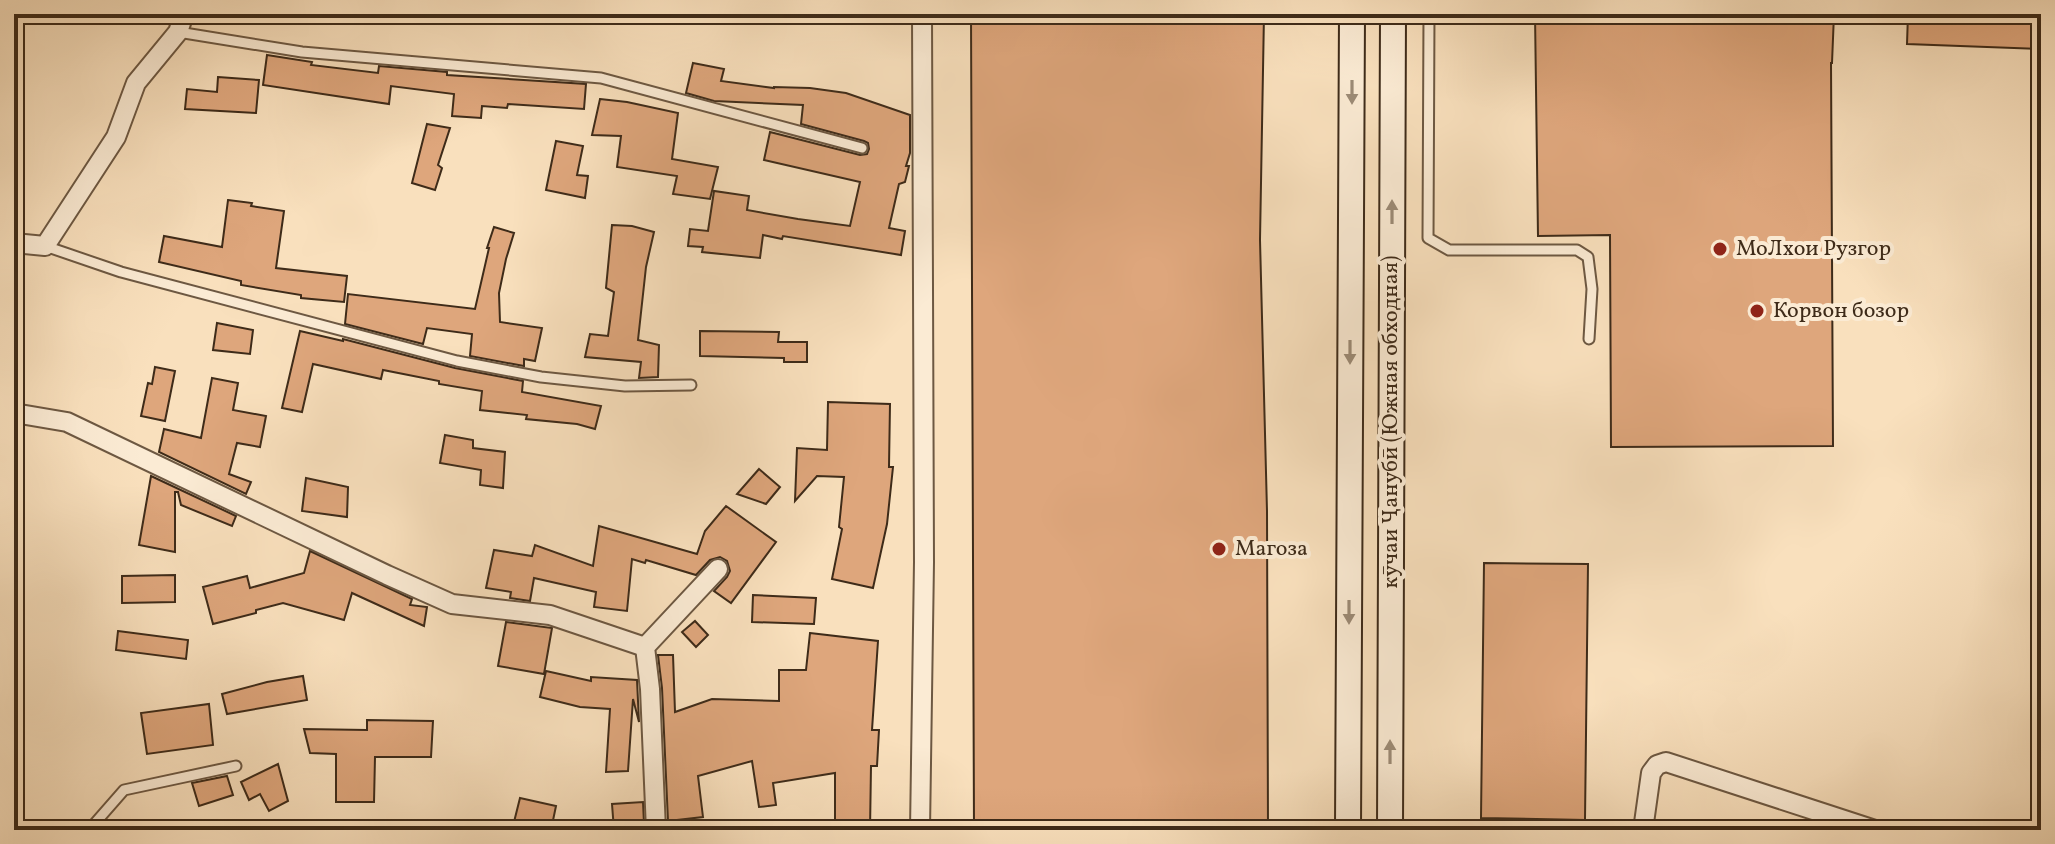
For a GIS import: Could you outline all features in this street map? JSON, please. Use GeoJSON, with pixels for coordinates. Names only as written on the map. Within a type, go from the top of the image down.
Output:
{"type":"FeatureCollection","features":[{"type":"Feature","properties":{"kind":"main road","name":"кӯчаи Ҷанубӣ (Южная обходная)"},"geometry":{"type":"LineString","coordinates":[[1348,830],[1352,14]]}},
{"type":"Feature","properties":{"kind":"main road","name":"кӯчаи Ҷанубӣ (Южная обходная)"},"geometry":{"type":"LineString","coordinates":[[1390,830],[1393,14]]}},
{"type":"Feature","properties":{"kind":"street"},"geometry":{"type":"LineString","coordinates":[[920,830],[924,562],[922,14]]}},
{"type":"Feature","properties":{"kind":"street"},"geometry":{"type":"LineString","coordinates":[[14,243],[45,246],[116,137],[136,83],[181,23]]}},
{"type":"Feature","properties":{"kind":"street"},"geometry":{"type":"LineString","coordinates":[[14,413],[67,422],[452,604],[550,615],[645,647]]}},
{"type":"Feature","properties":{"kind":"street"},"geometry":{"type":"LineString","coordinates":[[656,830],[650,689],[645,647],[718,569]]}},
{"type":"Feature","properties":{"kind":"street"},"geometry":{"type":"LineString","coordinates":[[1643,830],[1651,773],[1657,765],[1666,762],[1875,830]]}},
{"type":"Feature","properties":{"kind":"lane"},"geometry":{"type":"LineString","coordinates":[[1429,14],[1428,238],[1449,250],[1577,250],[1588,257],[1592,289],[1589,339]]}},
{"type":"Feature","properties":{"kind":"lane"},"geometry":{"type":"LineString","coordinates":[[181,23],[302,52],[601,78],[862,148]]}},
{"type":"Feature","properties":{"kind":"lane"},"geometry":{"type":"LineString","coordinates":[[45,246],[121,272],[457,361],[541,377],[625,386],[691,385]]}},
{"type":"Feature","properties":{"kind":"lane"},"geometry":{"type":"LineString","coordinates":[[89,830],[124,790],[236,766]]}},
{"type":"Feature","properties":{"kind":"building"},"geometry":{"type":"Polygon","coordinates":[[[971,14],[1264,14],[1260,240],[1267,511],[1268,830],[974,830],[971,14]]]}},
{"type":"Feature","properties":{"kind":"building"},"geometry":{"type":"Polygon","coordinates":[[[1535,14],[1834,14],[1831,63],[1833,446],[1611,447],[1610,235],[1538,236],[1535,14]]]}},
{"type":"Feature","properties":{"kind":"building"},"geometry":{"type":"Polygon","coordinates":[[[1908,14],[2041,14],[2041,49],[1907,44],[1908,14]]]}},
{"type":"Feature","properties":{"kind":"building"},"geometry":{"type":"Polygon","coordinates":[[[267,55],[312,62],[311,65],[378,73],[379,66],[447,72],[447,75],[586,84],[584,109],[508,104],[507,108],[482,106],[481,118],[452,116],[454,94],[391,86],[389,104],[263,85],[267,55]]]}},
{"type":"Feature","properties":{"kind":"building"},"geometry":{"type":"Polygon","coordinates":[[[693,63],[724,69],[721,81],[846,93],[910,115],[910,153],[906,166],[909,166],[905,182],[899,184],[889,228],[905,231],[901,255],[763,235],[760,258],[702,252],[703,247],[688,246],[690,229],[708,231],[714,191],[749,196],[747,210],[850,226],[860,182],[764,160],[770,132],[860,155],[867,154],[869,149],[864,141],[801,124],[803,105],[714,101],[686,93],[693,63]]]}},
{"type":"Feature","properties":{"kind":"building"},"geometry":{"type":"Polygon","coordinates":[[[218,77],[259,80],[256,113],[185,109],[187,89],[217,92],[218,77]]]}},
{"type":"Feature","properties":{"kind":"building"},"geometry":{"type":"Polygon","coordinates":[[[600,99],[678,113],[672,159],[718,167],[710,199],[673,194],[677,176],[617,167],[621,136],[592,135],[600,99]]]}},
{"type":"Feature","properties":{"kind":"building"},"geometry":{"type":"Polygon","coordinates":[[[427,124],[450,128],[438,165],[442,168],[435,190],[412,183],[427,124]]]}},
{"type":"Feature","properties":{"kind":"building"},"geometry":{"type":"Polygon","coordinates":[[[556,141],[583,146],[577,175],[588,176],[585,198],[546,190],[556,141]]]}},
{"type":"Feature","properties":{"kind":"building"},"geometry":{"type":"Polygon","coordinates":[[[228,200],[284,211],[276,268],[347,276],[344,302],[301,298],[301,295],[241,285],[241,281],[159,262],[164,236],[222,247],[228,200]]]}},
{"type":"Feature","properties":{"kind":"building"},"geometry":{"type":"Polygon","coordinates":[[[612,225],[654,232],[646,267],[638,340],[659,345],[658,377],[639,378],[641,362],[585,357],[590,334],[608,336],[614,292],[606,288],[612,225]]]}},
{"type":"Feature","properties":{"kind":"building"},"geometry":{"type":"Polygon","coordinates":[[[494,227],[514,233],[499,293],[500,322],[542,328],[535,361],[524,359],[524,366],[470,356],[472,334],[427,328],[423,344],[345,324],[348,294],[475,309],[494,227]]]}},
{"type":"Feature","properties":{"kind":"building"},"geometry":{"type":"Polygon","coordinates":[[[217,323],[253,330],[250,354],[213,350],[217,323]]]}},
{"type":"Feature","properties":{"kind":"building"},"geometry":{"type":"Polygon","coordinates":[[[300,331],[523,381],[522,392],[601,406],[595,429],[526,419],[527,415],[480,410],[482,391],[439,384],[439,381],[383,370],[381,379],[313,364],[302,412],[282,408],[300,331]]]}},
{"type":"Feature","properties":{"kind":"building"},"geometry":{"type":"Polygon","coordinates":[[[700,331],[779,332],[778,342],[807,342],[807,362],[784,362],[784,358],[700,356],[700,331]]]}},
{"type":"Feature","properties":{"kind":"building"},"geometry":{"type":"Polygon","coordinates":[[[155,367],[175,371],[165,421],[141,416],[155,367]]]}},
{"type":"Feature","properties":{"kind":"building"},"geometry":{"type":"Polygon","coordinates":[[[212,378],[238,383],[233,410],[266,416],[260,447],[237,443],[229,474],[251,482],[246,494],[159,452],[164,429],[201,438],[212,378]]]}},
{"type":"Feature","properties":{"kind":"building"},"geometry":{"type":"Polygon","coordinates":[[[828,402],[890,404],[889,467],[893,467],[887,524],[873,588],[832,579],[842,529],[839,527],[844,477],[817,476],[795,501],[797,448],[827,450],[828,402]]]}},
{"type":"Feature","properties":{"kind":"building"},"geometry":{"type":"Polygon","coordinates":[[[445,435],[473,440],[473,448],[505,452],[503,488],[480,485],[481,470],[440,463],[445,435]]]}},
{"type":"Feature","properties":{"kind":"building"},"geometry":{"type":"Polygon","coordinates":[[[759,469],[780,487],[766,504],[737,494],[759,469]]]}},
{"type":"Feature","properties":{"kind":"building"},"geometry":{"type":"Polygon","coordinates":[[[151,476],[236,516],[232,526],[181,505],[178,492],[175,492],[175,552],[139,545],[151,476]]]}},
{"type":"Feature","properties":{"kind":"building"},"geometry":{"type":"Polygon","coordinates":[[[306,478],[348,487],[347,517],[302,511],[306,478]]]}},
{"type":"Feature","properties":{"kind":"building"},"geometry":{"type":"Polygon","coordinates":[[[726,506],[776,542],[731,603],[714,591],[730,571],[727,561],[720,557],[710,560],[696,575],[646,560],[645,563],[632,559],[627,611],[594,607],[596,592],[534,578],[530,601],[510,598],[511,592],[486,588],[494,550],[532,556],[535,545],[593,566],[599,526],[697,554],[705,531],[726,506]]]}},
{"type":"Feature","properties":{"kind":"building"},"geometry":{"type":"Polygon","coordinates":[[[310,551],[412,599],[410,605],[427,607],[424,626],[352,593],[344,620],[283,603],[213,624],[203,587],[247,576],[250,588],[304,573],[310,551]]]}},
{"type":"Feature","properties":{"kind":"building"},"geometry":{"type":"Polygon","coordinates":[[[1484,563],[1588,564],[1585,820],[1481,818],[1484,563]]]}},
{"type":"Feature","properties":{"kind":"building"},"geometry":{"type":"Polygon","coordinates":[[[175,575],[175,602],[122,603],[122,576],[175,575]]]}},
{"type":"Feature","properties":{"kind":"building"},"geometry":{"type":"Polygon","coordinates":[[[753,595],[816,598],[814,624],[752,622],[753,595]]]}},
{"type":"Feature","properties":{"kind":"building"},"geometry":{"type":"Polygon","coordinates":[[[695,621],[708,635],[696,647],[682,632],[695,621]]]}},
{"type":"Feature","properties":{"kind":"building"},"geometry":{"type":"Polygon","coordinates":[[[506,622],[552,628],[544,674],[498,666],[506,622]]]}},
{"type":"Feature","properties":{"kind":"building"},"geometry":{"type":"Polygon","coordinates":[[[118,631],[188,640],[186,659],[116,650],[118,631]]]}},
{"type":"Feature","properties":{"kind":"building"},"geometry":{"type":"Polygon","coordinates":[[[810,633],[878,641],[872,730],[879,730],[877,766],[871,766],[870,830],[845,830],[845,822],[835,822],[835,773],[773,783],[776,805],[759,807],[752,761],[698,776],[703,817],[668,821],[658,655],[673,655],[675,712],[712,699],[779,701],[779,670],[806,670],[810,633]]]}},
{"type":"Feature","properties":{"kind":"building"},"geometry":{"type":"Polygon","coordinates":[[[546,671],[591,681],[591,677],[637,680],[639,722],[633,699],[628,771],[606,772],[610,709],[580,707],[540,697],[546,671]]]}},
{"type":"Feature","properties":{"kind":"building"},"geometry":{"type":"Polygon","coordinates":[[[303,676],[307,700],[227,714],[222,694],[303,676]]]}},
{"type":"Feature","properties":{"kind":"building"},"geometry":{"type":"Polygon","coordinates":[[[209,704],[213,745],[147,754],[141,713],[209,704]]]}},
{"type":"Feature","properties":{"kind":"building"},"geometry":{"type":"Polygon","coordinates":[[[367,720],[433,721],[431,757],[375,757],[374,802],[336,802],[336,754],[310,753],[304,729],[367,730],[367,720]]]}},
{"type":"Feature","properties":{"kind":"building"},"geometry":{"type":"Polygon","coordinates":[[[278,764],[288,801],[269,811],[260,794],[249,800],[241,782],[278,764]]]}},
{"type":"Feature","properties":{"kind":"building"},"geometry":{"type":"Polygon","coordinates":[[[227,776],[233,795],[199,806],[192,783],[227,776]]]}},
{"type":"Feature","properties":{"kind":"building"},"geometry":{"type":"Polygon","coordinates":[[[520,798],[556,806],[551,830],[512,830],[520,798]]]}},
{"type":"Feature","properties":{"kind":"building"},"geometry":{"type":"Polygon","coordinates":[[[643,802],[644,824],[636,825],[637,830],[614,830],[612,804],[643,802]]]}},
{"type":"Feature","properties":{"kind":"place","name":"МоЛхои Рузгор"},"geometry":{"type":"Point","coordinates":[1720,249]}},
{"type":"Feature","properties":{"kind":"place","name":"Корвон бозор"},"geometry":{"type":"Point","coordinates":[1757,311]}},
{"type":"Feature","properties":{"kind":"place","name":"Магоза"},"geometry":{"type":"Point","coordinates":[1219,549]}}]}
